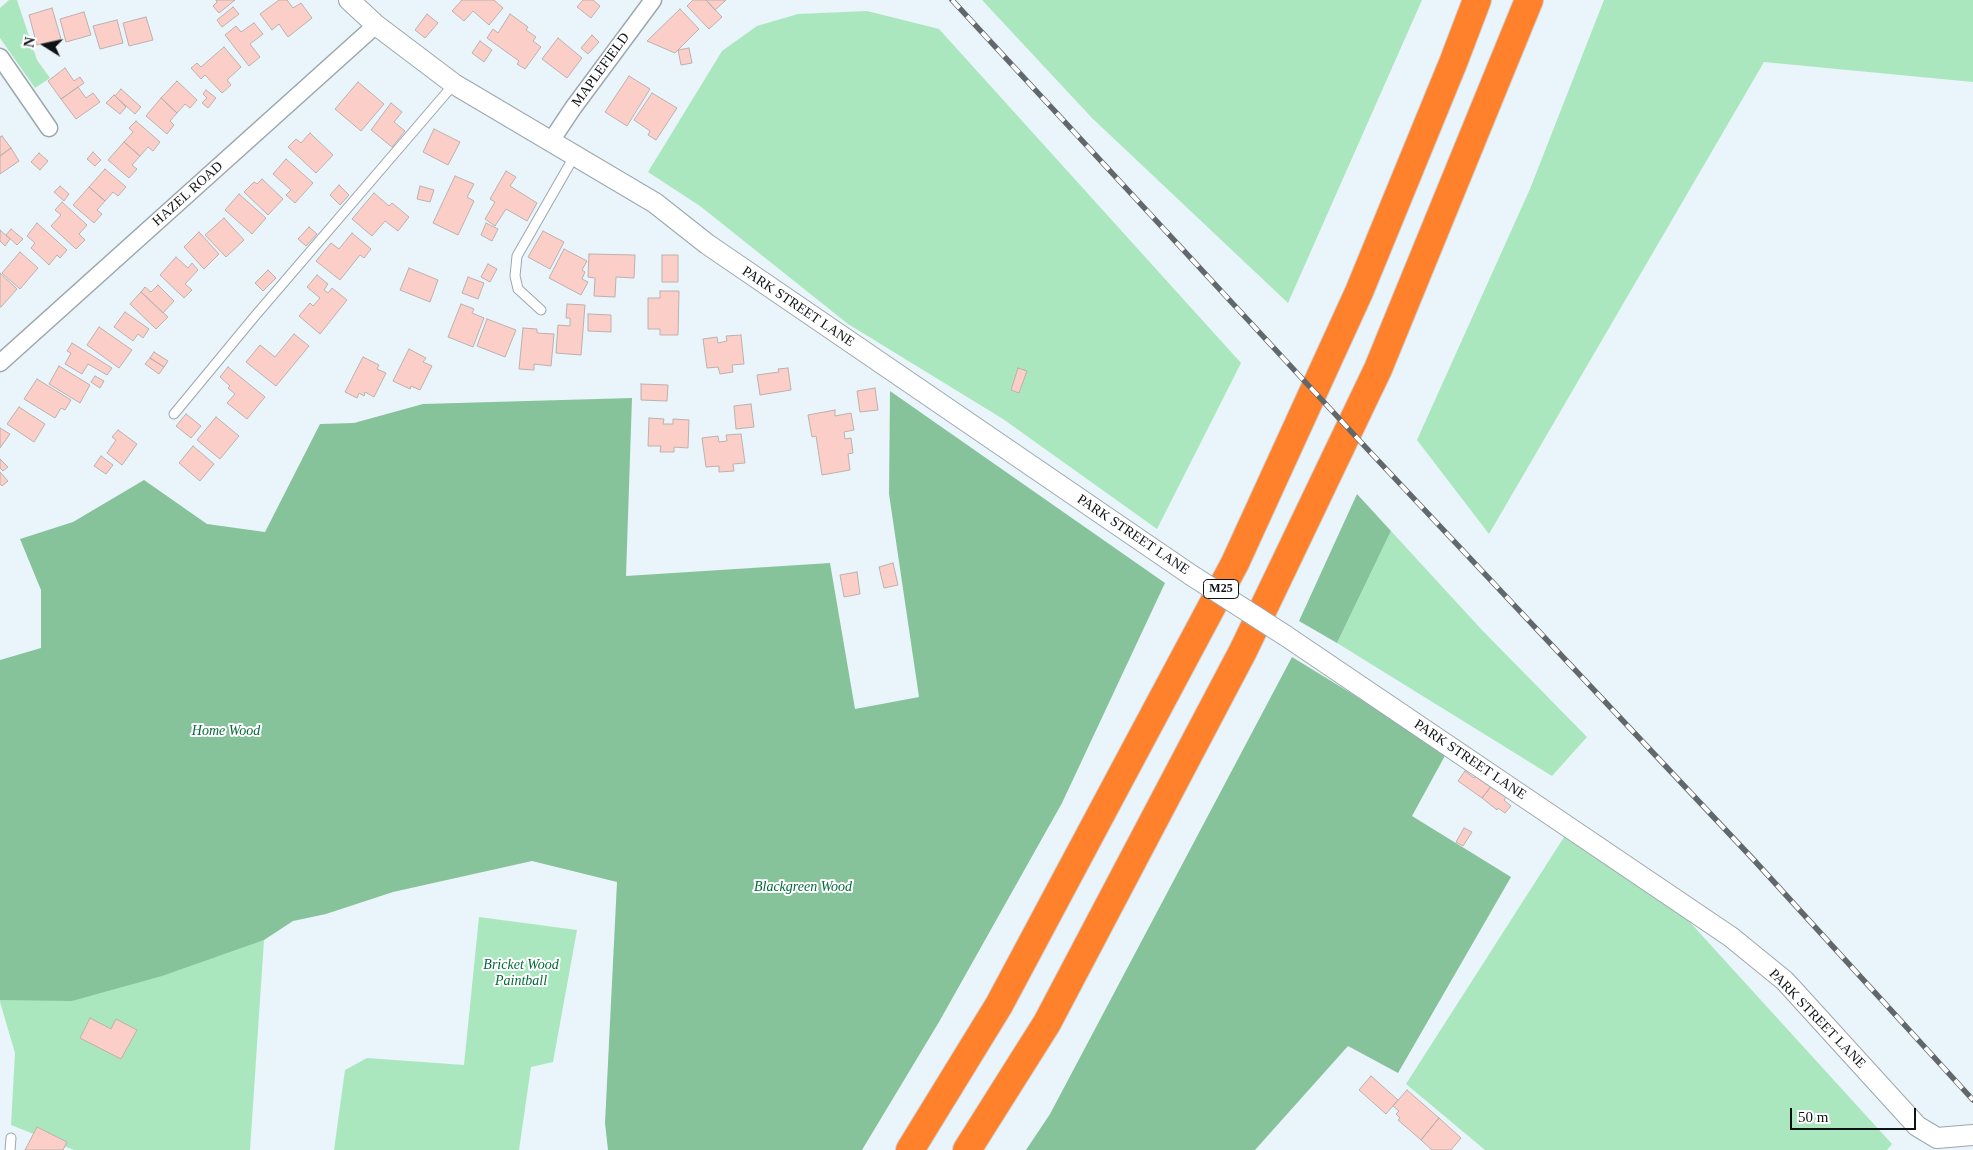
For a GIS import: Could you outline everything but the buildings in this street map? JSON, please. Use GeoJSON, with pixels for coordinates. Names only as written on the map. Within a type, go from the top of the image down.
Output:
{"type":"FeatureCollection","features":[{"type":"Feature","properties":{"kind":"highway","name":"M25"},"geometry":{"type":"LineString","coordinates":[[910,1150],[999,1005],[1235,563],[1359,292],[1477,0]]}},
{"type":"Feature","properties":{"kind":"highway"},"geometry":{"type":"LineString","coordinates":[[967,1150],[1047,1024],[1243,652],[1378,369],[1529,0]]}},
{"type":"Feature","properties":{"kind":"street","name":"MAPLEFIELD"},"geometry":{"type":"LineString","coordinates":[[551,141],[617,47],[653,0]]}},
{"type":"Feature","properties":{"kind":"street","name":"PARK STREET LANE"},"geometry":{"type":"LineString","coordinates":[[353,1],[376,25],[454,84],[655,203],[707,244],[1191,575],[1286,636],[1731,937],[1785,981],[1917,1126],[1941,1144]]}},
{"type":"Feature","properties":{"kind":"street","name":"HAZEL ROAD"},"geometry":{"type":"LineString","coordinates":[[0,363],[376,25]]}},
{"type":"Feature","properties":{"kind":"street"},"geometry":{"type":"LineString","coordinates":[[0,57],[49,128]]}},
{"type":"Feature","properties":{"kind":"street"},"geometry":{"type":"LineString","coordinates":[[1941,1144],[1971,1135]]}},
{"type":"Feature","properties":{"kind":"lane"},"geometry":{"type":"LineString","coordinates":[[174,414],[255,316],[454,84]]}},
{"type":"Feature","properties":{"kind":"lane"},"geometry":{"type":"LineString","coordinates":[[541,310],[518,289],[514,276],[517,256],[575,155]]}},
{"type":"Feature","properties":{"kind":"lane"},"geometry":{"type":"LineString","coordinates":[[10,1150],[11,1138]]}},
{"type":"Feature","properties":{"kind":"green space"},"geometry":{"type":"Polygon","coordinates":[[[9,0],[17,0],[37,60],[50,78],[35,88],[0,38],[0,8],[9,0]]]}},
{"type":"Feature","properties":{"kind":"green space"},"geometry":{"type":"Polygon","coordinates":[[[982,0],[1422,0],[1288,303],[1092,118],[982,0]]]}},
{"type":"Feature","properties":{"kind":"green space"},"geometry":{"type":"Polygon","coordinates":[[[1604,0],[1973,0],[1973,82],[1764,62],[1489,534],[1417,440],[1530,189],[1604,0]]]}},
{"type":"Feature","properties":{"kind":"green space"},"geometry":{"type":"Polygon","coordinates":[[[867,11],[939,29],[1241,363],[1157,529],[1003,419],[848,324],[700,206],[648,172],[722,51],[757,26],[798,14],[867,11]]]}},
{"type":"Feature","properties":{"kind":"green space"},"geometry":{"type":"Polygon","coordinates":[[[890,391],[1165,583],[1062,803],[939,1022],[862,1150],[608,1150],[605,1123],[617,882],[532,861],[393,892],[326,914],[293,921],[264,940],[162,976],[72,1001],[0,1000],[0,660],[41,648],[41,590],[20,539],[73,522],[144,480],[207,524],[265,532],[320,424],[354,423],[423,404],[632,398],[626,576],[830,563],[855,709],[919,697],[889,494],[890,391]]]}},
{"type":"Feature","properties":{"kind":"green space"},"geometry":{"type":"Polygon","coordinates":[[[1357,494],[1391,531],[1337,643],[1299,621],[1357,494]]]}},
{"type":"Feature","properties":{"kind":"green space"},"geometry":{"type":"Polygon","coordinates":[[[1391,531],[1481,629],[1587,737],[1552,776],[1337,643],[1391,531]]]}},
{"type":"Feature","properties":{"kind":"green space"},"geometry":{"type":"Polygon","coordinates":[[[1292,657],[1447,752],[1412,816],[1511,877],[1398,1073],[1348,1046],[1255,1150],[1026,1150],[1050,1114],[1292,657]]]}},
{"type":"Feature","properties":{"kind":"green space"},"geometry":{"type":"Polygon","coordinates":[[[1566,834],[1687,919],[1892,1144],[1887,1150],[1485,1150],[1406,1084],[1566,834]]]}},
{"type":"Feature","properties":{"kind":"green space","name":"Bricket Wood Paintball"},"geometry":{"type":"Polygon","coordinates":[[[479,917],[577,930],[553,1062],[531,1067],[519,1150],[334,1150],[345,1070],[367,1058],[464,1065],[479,917]]]}},
{"type":"Feature","properties":{"kind":"green space"},"geometry":{"type":"Polygon","coordinates":[[[264,940],[250,1150],[74,1150],[11,1125],[15,1053],[0,1002],[0,975],[264,940]]]}},
{"type":"Feature","properties":{"kind":"railway"},"geometry":{"type":"LineString","coordinates":[[952,0],[1371,453],[1753,859],[1973,1100]]}},
{"type":"Feature","properties":{"kind":"park label","name":"Home Wood"},"geometry":{"type":"Point","coordinates":[226,731]}},
{"type":"Feature","properties":{"kind":"park label","name":"Blackgreen Wood"},"geometry":{"type":"Point","coordinates":[803,887]}}]}
